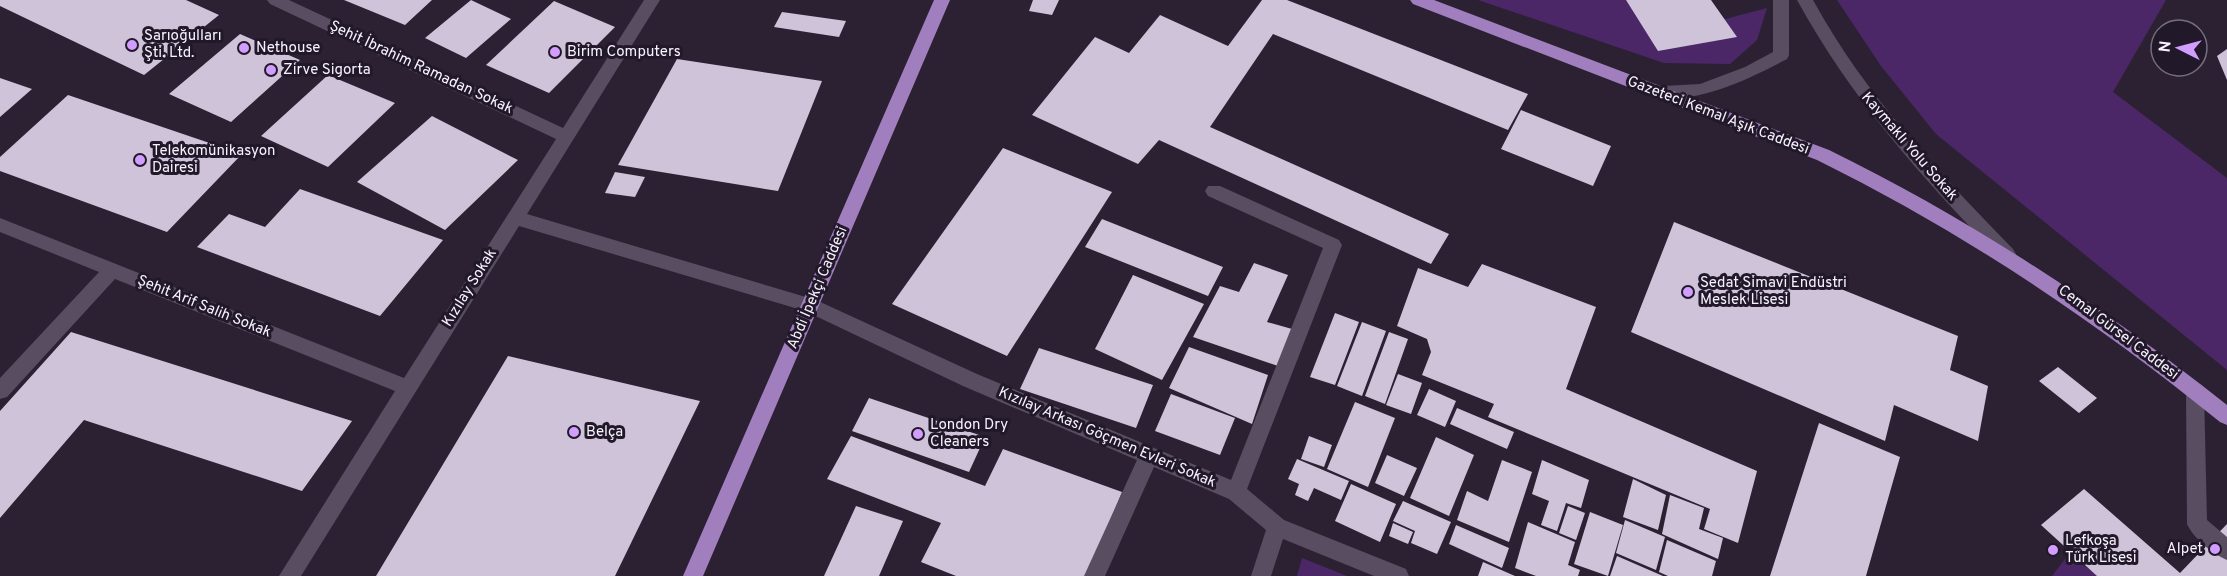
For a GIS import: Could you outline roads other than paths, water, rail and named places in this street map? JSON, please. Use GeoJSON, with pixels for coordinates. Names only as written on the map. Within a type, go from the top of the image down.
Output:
{"type":"FeatureCollection","features":[{"type":"Feature","properties":{"kind":"main road","name":"Abdi İpekçi Caddesi"},"geometry":{"type":"LineString","coordinates":[[693,576],[942,0]]}},
{"type":"Feature","properties":{"kind":"main road","name":"Gazeteci Kemal Aşık Caddesi"},"geometry":{"type":"LineString","coordinates":[[1418,0],[1823,155],[1888,186],[2007,254]]}},
{"type":"Feature","properties":{"kind":"main road","name":"Cemal Gürsel Caddesi"},"geometry":{"type":"LineString","coordinates":[[2007,254],[2075,299],[2227,416]]}},
{"type":"Feature","properties":{"kind":"street","name":"Şehit İbrahim Ramadan Sokak"},"geometry":{"type":"LineString","coordinates":[[275,0],[567,137]]}},
{"type":"Feature","properties":{"kind":"street","name":"Kızılay Sokak"},"geometry":{"type":"LineString","coordinates":[[289,576],[652,0]]}},
{"type":"Feature","properties":{"kind":"street"},"geometry":{"type":"LineString","coordinates":[[1651,91],[1701,90],[1751,71],[1781,55],[1781,0]]}},
{"type":"Feature","properties":{"kind":"street","name":"Kaymaklı Yolu Sokak"},"geometry":{"type":"LineString","coordinates":[[1805,0],[1843,66],[1878,116],[1929,174],[2007,254]]}},
{"type":"Feature","properties":{"kind":"street"},"geometry":{"type":"LineString","coordinates":[[1214,191],[1333,245],[1236,492]]}},
{"type":"Feature","properties":{"kind":"street","name":"Kızılay Arkası Göçmen Evleri Sokak"},"geometry":{"type":"LineString","coordinates":[[514,217],[810,306],[970,380],[1236,492],[1277,527],[1399,576]]}},
{"type":"Feature","properties":{"kind":"street","name":"Şehit Arif Salih Sokak"},"geometry":{"type":"LineString","coordinates":[[0,225],[408,388]]}},
{"type":"Feature","properties":{"kind":"street"},"geometry":{"type":"LineString","coordinates":[[0,391],[112,270]]}},
{"type":"Feature","properties":{"kind":"street"},"geometry":{"type":"LineString","coordinates":[[2195,391],[2198,524],[2227,550]]}},
{"type":"Feature","properties":{"kind":"street"},"geometry":{"type":"LineString","coordinates":[[1094,576],[1149,455]]}},
{"type":"Feature","properties":{"kind":"street"},"geometry":{"type":"LineString","coordinates":[[1261,576],[1277,527]]}},
{"type":"Feature","properties":{"kind":"place","name":"Sarıoğulları Şti. Ltd."},"geometry":{"type":"Point","coordinates":[132,45]}},
{"type":"Feature","properties":{"kind":"place","name":"Nethouse"},"geometry":{"type":"Point","coordinates":[244,48]}},
{"type":"Feature","properties":{"kind":"place","name":"Birim Computers"},"geometry":{"type":"Point","coordinates":[555,52]}},
{"type":"Feature","properties":{"kind":"place","name":"Zirve Sigorta"},"geometry":{"type":"Point","coordinates":[271,70]}},
{"type":"Feature","properties":{"kind":"place","name":"Telekomünikasyon Dairesi"},"geometry":{"type":"Point","coordinates":[140,160]}},
{"type":"Feature","properties":{"kind":"place","name":"Sedat Simavi Endüstri Meslek Lisesi"},"geometry":{"type":"Point","coordinates":[1688,292]}},
{"type":"Feature","properties":{"kind":"place","name":"Belça"},"geometry":{"type":"Point","coordinates":[574,432]}},
{"type":"Feature","properties":{"kind":"place","name":"London Dry Cleaners"},"geometry":{"type":"Point","coordinates":[918,434]}},
{"type":"Feature","properties":{"kind":"place","name":"Alpet"},"geometry":{"type":"Point","coordinates":[2215,549]}},
{"type":"Feature","properties":{"kind":"place","name":"Lefkoşa Türk Lisesi"},"geometry":{"type":"Point","coordinates":[2053,550]}}]}
